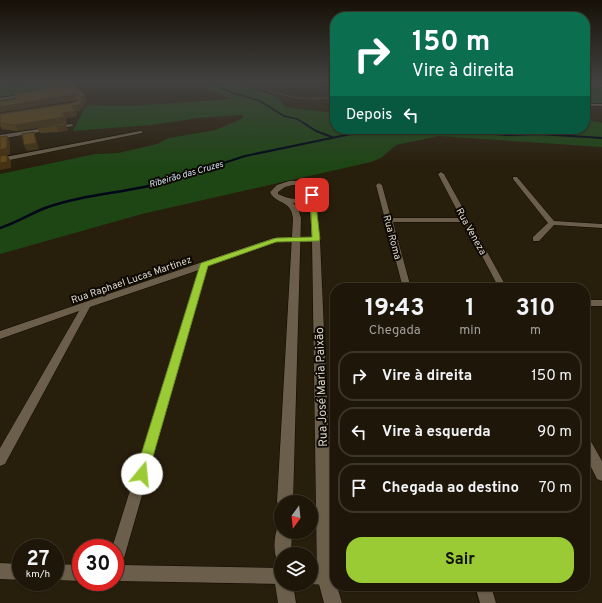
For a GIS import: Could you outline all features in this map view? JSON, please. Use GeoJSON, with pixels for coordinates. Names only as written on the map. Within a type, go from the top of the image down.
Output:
{"type":"FeatureCollection","features":[{"type":"Feature","properties":{"kind":"street"},"geometry":{"type":"LineString","coordinates":[[41,110],[46,109]]}},
{"type":"Feature","properties":{"kind":"street"},"geometry":{"type":"LineString","coordinates":[[0,137],[71,125]]}},
{"type":"Feature","properties":{"kind":"street"},"geometry":{"type":"LineString","coordinates":[[0,160],[140,132]]}},
{"type":"Feature","properties":{"kind":"street","name":"Rua Veneza"},"geometry":{"type":"LineString","coordinates":[[441,174],[500,283]]}},
{"type":"Feature","properties":{"kind":"street"},"geometry":{"type":"LineString","coordinates":[[514,178],[552,223],[602,226]]}},
{"type":"Feature","properties":{"kind":"street"},"geometry":{"type":"LineString","coordinates":[[284,200],[301,201],[312,195],[313,191],[306,185],[294,183],[276,188],[274,192],[275,195],[294,208],[297,214],[285,495]]}},
{"type":"Feature","properties":{"kind":"street","name":"Rua Roma"},"geometry":{"type":"LineString","coordinates":[[379,185],[405,283]]}},
{"type":"Feature","properties":{"kind":"street","name":"Rua José Maria Paixão"},"geometry":{"type":"LineString","coordinates":[[312,195],[316,239],[319,577],[333,603]]}},
{"type":"Feature","properties":{"kind":"street"},"geometry":{"type":"LineString","coordinates":[[389,220],[466,220]]}},
{"type":"Feature","properties":{"kind":"street"},"geometry":{"type":"LineString","coordinates":[[536,239],[552,223]]}},
{"type":"Feature","properties":{"kind":"street","name":"Rua Raphael Lucas Martinez"},"geometry":{"type":"LineString","coordinates":[[0,335],[276,240],[316,239]]}},
{"type":"Feature","properties":{"kind":"street"},"geometry":{"type":"LineString","coordinates":[[122,539],[204,265]]}},
{"type":"Feature","properties":{"kind":"street"},"geometry":{"type":"LineString","coordinates":[[590,303],[602,303]]}},
{"type":"Feature","properties":{"kind":"street"},"geometry":{"type":"LineString","coordinates":[[0,460],[87,305]]}},
{"type":"Feature","properties":{"kind":"street"},"geometry":{"type":"LineString","coordinates":[[590,451],[602,474]]}},
{"type":"Feature","properties":{"kind":"street"},"geometry":{"type":"LineString","coordinates":[[0,571],[12,572]]}},
{"type":"Feature","properties":{"kind":"street"},"geometry":{"type":"LineString","coordinates":[[124,573],[274,576]]}},
{"type":"Feature","properties":{"kind":"street"},"geometry":{"type":"LineString","coordinates":[[285,591],[288,603]]}},
{"type":"Feature","properties":{"kind":"street"},"geometry":{"type":"LineString","coordinates":[[485,591],[488,603]]}},
{"type":"Feature","properties":{"kind":"green space"},"geometry":{"type":"Polygon","coordinates":[[[84,109],[303,109],[330,112],[330,134],[590,134],[590,120],[602,123],[602,147],[439,136],[396,145],[381,158],[371,162],[142,214],[0,254],[0,174],[95,154],[118,153],[157,144],[169,138],[216,130],[243,118],[243,115],[197,118],[152,125],[73,131],[84,109]]]}},
{"type":"Feature","properties":{"kind":"building"},"geometry":{"type":"Polygon","coordinates":[[[32,109],[74,109],[75,111],[63,113],[65,117],[15,125],[0,123],[0,114],[32,109]]]}},
{"type":"Feature","properties":{"kind":"building"},"geometry":{"type":"Polygon","coordinates":[[[65,123],[66,125],[37,128],[65,123]]]}},
{"type":"Feature","properties":{"kind":"building"},"geometry":{"type":"Polygon","coordinates":[[[34,132],[36,143],[24,145],[22,134],[34,132]]]}},
{"type":"Feature","properties":{"kind":"building"},"geometry":{"type":"Polygon","coordinates":[[[7,136],[7,148],[0,150],[0,137],[7,136]]]}},
{"type":"Feature","properties":{"kind":"building"},"geometry":{"type":"Polygon","coordinates":[[[7,155],[7,162],[0,163],[0,156],[7,155]]]}},
{"type":"Feature","properties":{"kind":"waterway"},"geometry":{"type":"LineString","coordinates":[[273,109],[284,116],[297,119],[307,125]]}},
{"type":"Feature","properties":{"kind":"waterway"},"geometry":{"type":"LineString","coordinates":[[305,124],[316,131],[332,137]]}},
{"type":"Feature","properties":{"kind":"waterway","name":"Ribeirão das Cruzes"},"geometry":{"type":"LineString","coordinates":[[169,181],[245,156],[351,134]]}},
{"type":"Feature","properties":{"kind":"waterway","name":"Ribeirão das Cruzes"},"geometry":{"type":"LineString","coordinates":[[494,134],[539,134]]}},
{"type":"Feature","properties":{"kind":"waterway","name":"Ribeirão das Cruzes"},"geometry":{"type":"LineString","coordinates":[[539,134],[602,138]]}},
{"type":"Feature","properties":{"kind":"waterway","name":"Ribeirão das Cruzes"},"geometry":{"type":"LineString","coordinates":[[0,228],[12,224],[45,208],[61,203],[141,188],[172,180]]}},
{"type":"Feature","properties":{"kind":"route"},"geometry":{"type":"LineString","coordinates":[[142,474],[204,265],[276,240],[316,239],[312,195]]}}]}
